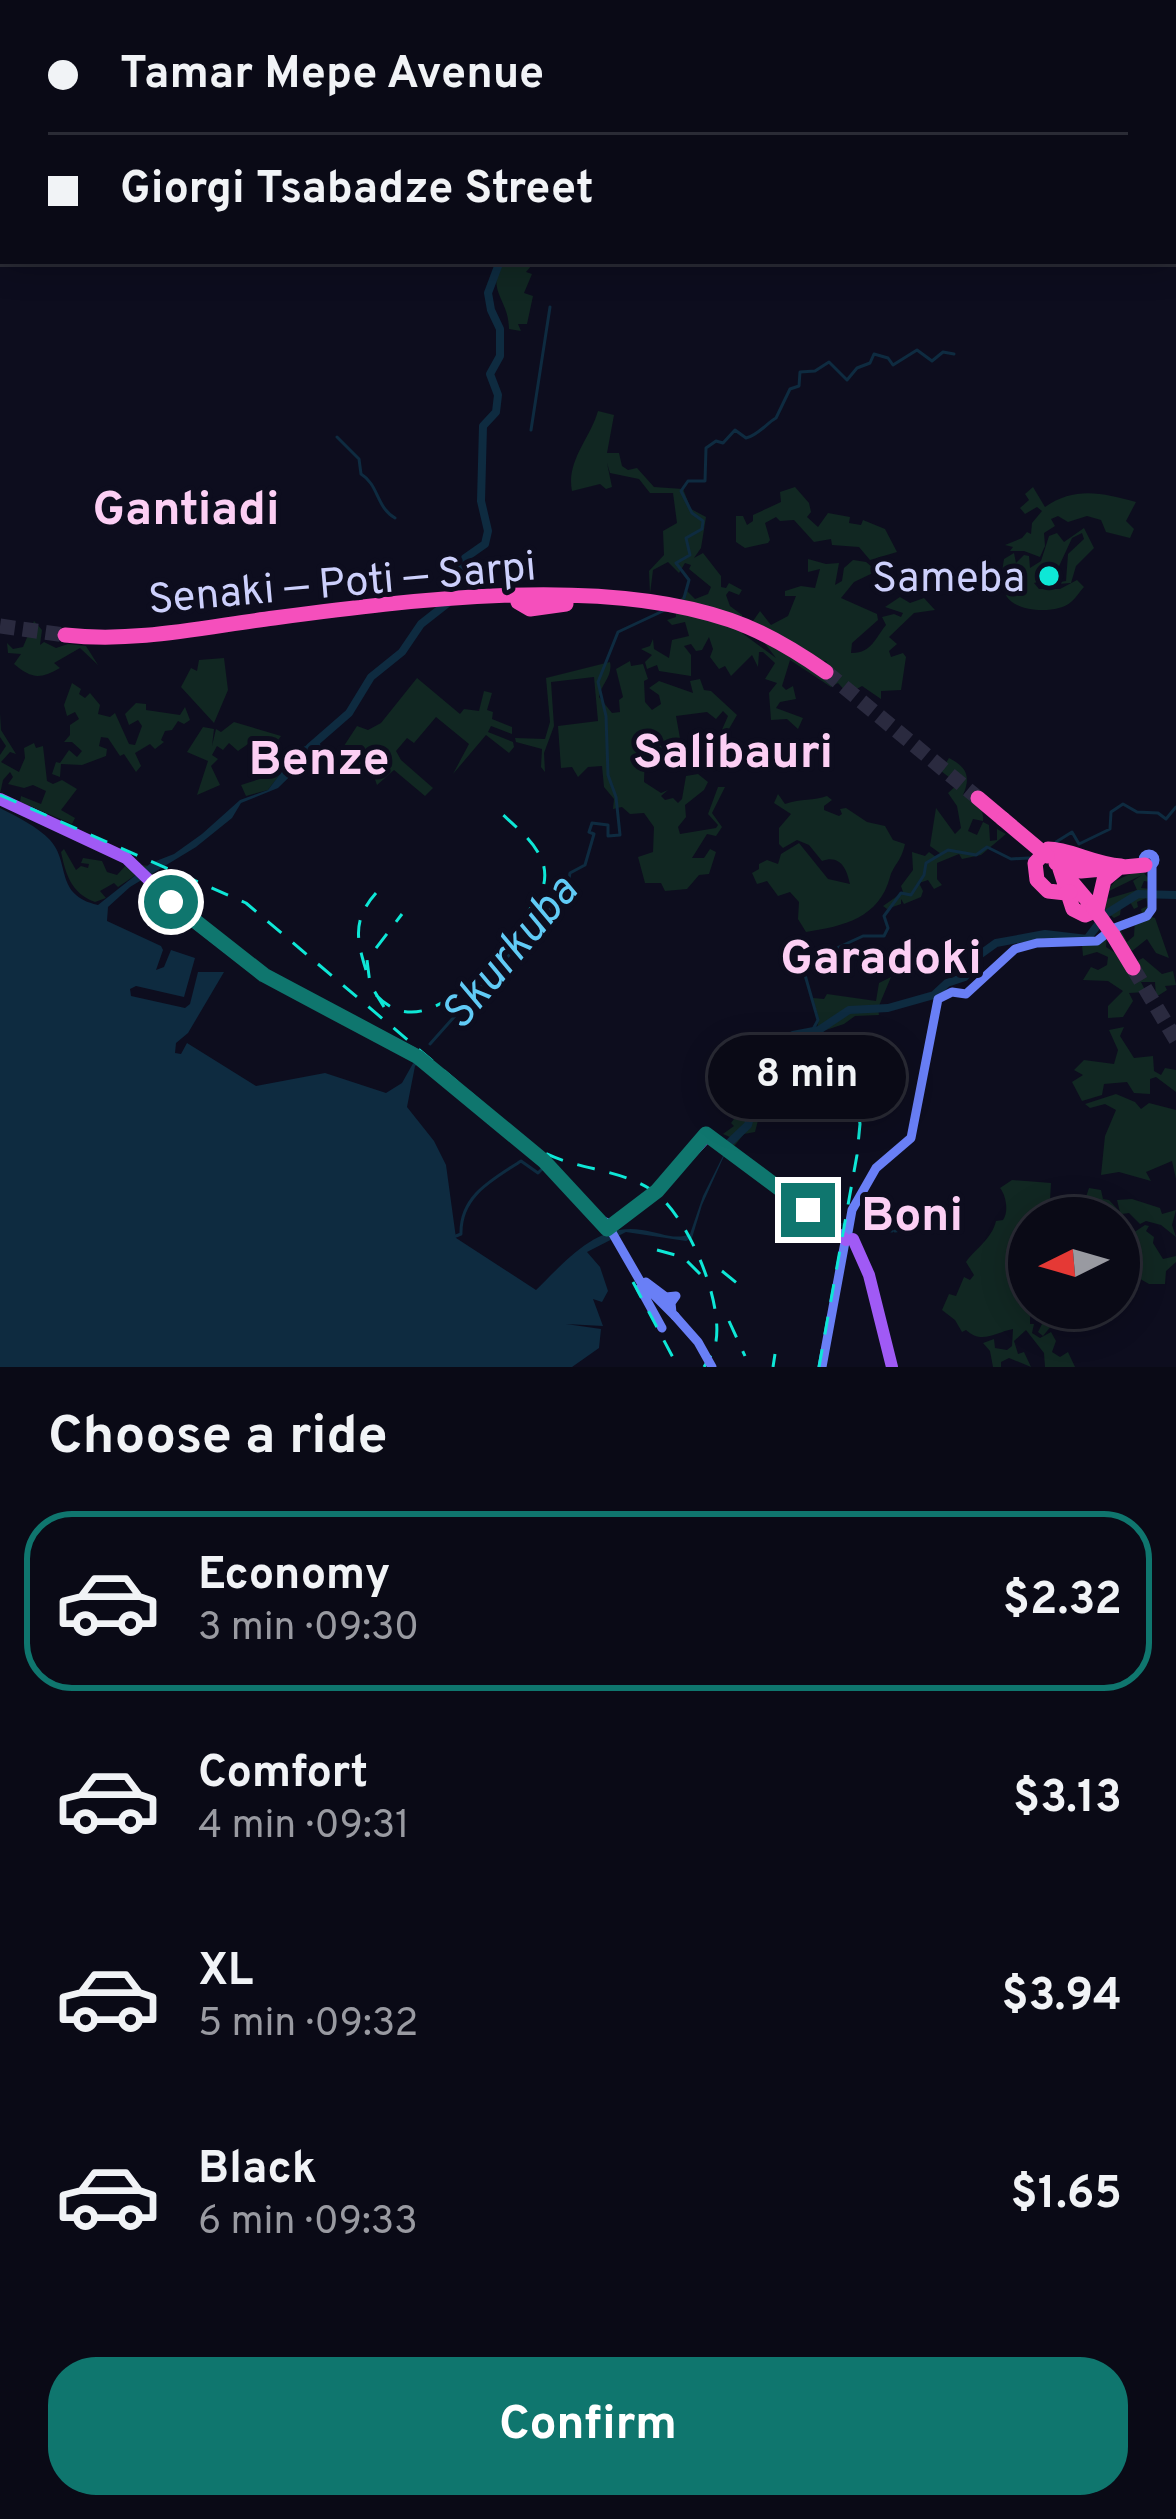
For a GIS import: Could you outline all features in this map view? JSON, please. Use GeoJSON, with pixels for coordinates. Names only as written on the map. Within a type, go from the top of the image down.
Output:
{"type":"FeatureCollection","features":[{"type":"Feature","properties":{"kind":"highway","name":"Senaki — Poti — Sarpi"},"geometry":{"type":"LineString","coordinates":[[71,636],[114,638],[190,631],[354,608],[586,597],[698,611],[772,638],[826,672]]}},
{"type":"Feature","properties":{"kind":"highway"},"geometry":{"type":"LineString","coordinates":[[978,798],[1053,862],[1090,904],[1133,968]]}},
{"type":"Feature","properties":{"kind":"highway"},"geometry":{"type":"LineString","coordinates":[[1090,904],[1068,892],[1048,891],[1036,880],[1035,862],[1048,849],[1094,864],[1140,864]]}},
{"type":"Feature","properties":{"kind":"highway"},"geometry":{"type":"LineString","coordinates":[[1053,862],[1072,909],[1085,915],[1097,910],[1105,880],[1140,864]]}},
{"type":"Feature","properties":{"kind":"highway"},"geometry":{"type":"LineString","coordinates":[[1053,862],[1074,870],[1140,864]]}},
{"type":"Feature","properties":{"kind":"highway"},"geometry":{"type":"LineString","coordinates":[[1090,904],[1083,882],[1101,868]]}},
{"type":"Feature","properties":{"kind":"main road"},"geometry":{"type":"LineString","coordinates":[[0,799],[121,855],[251,965],[418,1057],[609,1221],[662,1328]]}},
{"type":"Feature","properties":{"kind":"main road"},"geometry":{"type":"LineString","coordinates":[[823,1367],[850,1244],[852,1210],[876,1168],[910,1138],[938,999],[950,993],[966,994],[1011,951],[1029,945],[1097,941],[1112,929],[1150,914],[1152,890],[1140,864]]}},
{"type":"Feature","properties":{"kind":"main road"},"geometry":{"type":"LineString","coordinates":[[614,1231],[657,1191],[706,1134],[850,1244],[866,1274],[891,1367]]}},
{"type":"Feature","properties":{"kind":"main road"},"geometry":{"type":"LineString","coordinates":[[576,1190],[614,1231]]}},
{"type":"Feature","properties":{"kind":"main road"},"geometry":{"type":"LineString","coordinates":[[637,1279],[693,1339],[710,1367]]}},
{"type":"Feature","properties":{"kind":"main road"},"geometry":{"type":"LineString","coordinates":[[637,1279],[666,1297],[676,1296],[671,1303],[673,1316]]}},
{"type":"Feature","properties":{"kind":"green space"},"geometry":{"type":"Polygon","coordinates":[[[501,264],[532,265],[526,272],[532,274],[524,293],[533,296],[527,324],[518,324],[521,331],[509,329],[497,288],[501,264]]]}},
{"type":"Feature","properties":{"kind":"green space"},"geometry":{"type":"Polygon","coordinates":[[[598,411],[614,415],[607,453],[619,453],[622,466],[637,468],[654,487],[683,489],[691,509],[706,517],[701,548],[694,558],[703,553],[721,576],[721,587],[729,583],[742,590],[739,595],[729,591],[726,595],[730,606],[742,615],[742,623],[713,609],[696,611],[742,625],[742,633],[776,658],[756,632],[800,655],[803,664],[825,676],[830,671],[826,661],[814,660],[747,621],[753,621],[760,611],[771,625],[788,616],[796,596],[785,596],[785,591],[815,588],[820,569],[808,572],[808,559],[839,563],[835,585],[853,560],[877,571],[854,582],[841,598],[877,614],[878,620],[852,643],[851,653],[872,644],[886,625],[882,617],[903,613],[885,607],[900,597],[910,603],[924,598],[935,610],[914,613],[889,637],[897,644],[889,651],[891,657],[903,653],[906,657],[901,690],[881,691],[881,699],[862,686],[848,694],[838,683],[831,687],[790,660],[782,686],[786,690],[793,686],[796,699],[780,702],[776,708],[803,718],[798,729],[787,719],[771,720],[769,693],[777,683],[765,679],[775,663],[763,652],[759,652],[758,667],[752,655],[731,676],[710,657],[709,637],[702,650],[684,646],[691,655],[691,676],[659,671],[657,665],[647,669],[645,662],[652,655],[641,649],[653,639],[654,649],[669,658],[672,640],[689,636],[685,622],[672,625],[667,620],[676,617],[676,611],[692,613],[693,608],[680,600],[687,591],[695,599],[708,594],[711,587],[689,569],[691,565],[685,563],[679,573],[668,562],[653,570],[650,594],[649,571],[664,555],[663,531],[677,523],[673,493],[650,493],[639,479],[610,473],[607,463],[612,487],[600,484],[572,491],[575,460],[598,411]]]}},
{"type":"Feature","properties":{"kind":"green space"},"geometry":{"type":"Polygon","coordinates":[[[795,487],[809,503],[807,517],[818,527],[828,513],[850,517],[849,523],[861,525],[863,520],[885,529],[897,552],[870,560],[859,547],[832,545],[831,539],[814,542],[794,520],[776,517],[765,523],[768,543],[745,548],[736,542],[736,516],[743,516],[747,525],[753,515],[781,502],[780,492],[795,487]]]}},
{"type":"Feature","properties":{"kind":"green space"},"geometry":{"type":"Polygon","coordinates":[[[1033,487],[1045,507],[1078,494],[1136,502],[1126,521],[1134,529],[1130,538],[1106,532],[1101,520],[1087,516],[1068,522],[1058,516],[1051,519],[1055,526],[1044,533],[1040,557],[1010,551],[1013,547],[1005,545],[1031,534],[1032,523],[1042,511],[1037,507],[1025,514],[1020,508],[1033,487]]]}},
{"type":"Feature","properties":{"kind":"green space"},"geometry":{"type":"Polygon","coordinates":[[[1084,528],[1094,548],[1076,566],[1071,583],[1042,585],[1066,581],[1068,554],[1084,539],[1082,533],[1072,538],[1054,577],[1034,583],[1039,589],[1060,589],[1077,580],[1084,587],[1073,600],[1057,609],[1038,610],[1007,597],[1002,583],[1004,559],[1014,553],[1016,563],[1029,556],[1030,568],[1041,561],[1049,536],[1057,533],[1064,542],[1084,528]]]}},
{"type":"Feature","properties":{"kind":"green space"},"geometry":{"type":"Polygon","coordinates":[[[34,621],[42,630],[40,645],[86,646],[98,665],[80,648],[54,663],[60,668],[46,674],[30,675],[20,669],[14,664],[21,654],[8,653],[7,643],[13,649],[23,647],[34,621]]]}},
{"type":"Feature","properties":{"kind":"green space"},"geometry":{"type":"Polygon","coordinates":[[[224,658],[228,690],[214,723],[181,687],[191,668],[197,671],[199,660],[224,658]]]}},
{"type":"Feature","properties":{"kind":"green space"},"geometry":{"type":"Polygon","coordinates":[[[630,661],[631,666],[643,664],[648,679],[644,681],[645,702],[652,710],[661,704],[659,695],[649,688],[659,681],[693,693],[690,681],[700,679],[704,690],[737,715],[726,734],[721,732],[728,716],[723,711],[716,719],[707,712],[676,716],[681,744],[673,743],[655,766],[656,751],[645,751],[644,782],[661,793],[668,790],[661,796],[665,800],[673,798],[678,803],[682,799],[686,776],[698,774],[708,782],[685,805],[680,834],[716,828],[708,814],[718,787],[725,787],[712,813],[722,827],[716,836],[707,834],[692,858],[704,858],[710,849],[716,852],[709,874],[699,875],[687,889],[665,891],[661,883],[645,883],[638,857],[653,852],[654,827],[644,813],[613,809],[602,766],[588,767],[578,777],[572,767],[561,768],[558,726],[598,721],[594,677],[551,682],[554,726],[544,753],[545,772],[542,749],[515,738],[545,739],[550,722],[546,678],[610,662],[599,697],[612,713],[620,712],[623,697],[616,669],[630,661]]]}},
{"type":"Feature","properties":{"kind":"green space"},"geometry":{"type":"Polygon","coordinates":[[[417,678],[460,714],[464,709],[479,711],[484,691],[492,693],[487,710],[493,712],[492,719],[512,727],[512,734],[491,726],[488,732],[513,742],[514,747],[509,753],[486,735],[453,774],[469,744],[436,717],[414,743],[407,738],[396,751],[433,788],[425,796],[394,770],[377,785],[371,768],[363,776],[340,752],[357,726],[368,730],[381,723],[417,678]]]}},
{"type":"Feature","properties":{"kind":"green space"},"geometry":{"type":"Polygon","coordinates":[[[72,683],[85,698],[90,693],[100,705],[98,714],[110,717],[115,713],[129,744],[135,745],[142,726],[138,720],[129,725],[125,714],[136,703],[146,704],[146,710],[180,715],[185,707],[190,720],[178,721],[165,731],[164,742],[155,749],[150,744],[135,753],[141,766],[136,772],[108,738],[101,737],[99,746],[107,749],[106,756],[82,765],[61,764],[60,777],[52,774],[56,762],[69,750],[77,757],[82,751],[64,742],[70,725],[79,719],[75,712],[67,716],[64,705],[72,683]]]}},
{"type":"Feature","properties":{"kind":"green space"},"geometry":{"type":"Polygon","coordinates":[[[0,713],[1,730],[16,754],[10,752],[1,762],[19,772],[24,748],[34,743],[36,748],[43,746],[47,781],[62,780],[77,789],[61,810],[75,818],[72,824],[20,802],[21,796],[41,804],[46,791],[8,784],[13,777],[10,772],[0,794],[0,755],[6,746],[0,737],[0,713]]]}},
{"type":"Feature","properties":{"kind":"green space"},"geometry":{"type":"Polygon","coordinates":[[[234,722],[281,736],[269,753],[272,759],[279,759],[267,776],[279,767],[280,760],[284,763],[295,755],[268,790],[246,796],[241,785],[263,778],[256,770],[268,752],[257,745],[248,744],[238,751],[229,743],[223,750],[217,746],[212,755],[218,759],[211,766],[220,785],[197,795],[208,761],[187,752],[203,727],[214,729],[212,746],[216,729],[221,732],[234,722]]]}},
{"type":"Feature","properties":{"kind":"green space"},"geometry":{"type":"Polygon","coordinates":[[[949,758],[966,773],[963,795],[982,812],[983,821],[973,819],[968,831],[977,835],[983,822],[989,825],[990,841],[997,840],[997,829],[1006,834],[981,855],[962,859],[959,854],[937,863],[942,885],[934,889],[928,880],[919,883],[921,897],[904,904],[901,899],[901,904],[887,909],[883,906],[903,892],[901,886],[913,870],[912,852],[941,854],[930,846],[936,808],[955,834],[961,828],[957,806],[948,793],[958,784],[941,771],[949,758]]]}},
{"type":"Feature","properties":{"kind":"green space"},"geometry":{"type":"Polygon","coordinates":[[[778,794],[785,804],[827,796],[832,800],[824,810],[839,816],[840,809],[846,808],[867,822],[885,826],[893,840],[905,844],[885,891],[869,911],[834,927],[806,932],[798,919],[799,902],[790,892],[778,896],[767,881],[757,884],[752,873],[759,864],[767,860],[778,864],[781,854],[799,843],[828,879],[850,884],[838,861],[822,861],[809,845],[797,840],[783,848],[779,844],[779,828],[791,814],[774,803],[778,794]]]}},
{"type":"Feature","properties":{"kind":"green space"},"geometry":{"type":"Polygon","coordinates":[[[64,849],[76,870],[88,868],[89,864],[81,863],[83,858],[102,861],[107,872],[117,875],[128,863],[149,866],[118,887],[114,883],[100,891],[106,898],[95,902],[71,882],[64,849]]]}},
{"type":"Feature","properties":{"kind":"green space"},"geometry":{"type":"Polygon","coordinates":[[[1141,869],[1151,882],[1144,881],[1141,888],[1151,889],[1148,916],[1155,918],[1169,958],[1156,953],[1147,939],[1132,951],[1116,935],[1120,929],[1127,942],[1134,936],[1135,920],[1143,918],[1141,909],[1148,906],[1146,898],[1134,909],[1130,902],[1121,907],[1114,918],[1102,908],[1107,899],[1137,890],[1133,881],[1142,875],[1107,892],[1115,881],[1141,869]]]}},
{"type":"Feature","properties":{"kind":"green space"},"geometry":{"type":"Polygon","coordinates":[[[1107,936],[1106,947],[1140,968],[1137,961],[1143,958],[1162,974],[1173,971],[1176,985],[1165,986],[1167,990],[1156,997],[1155,982],[1141,982],[1146,992],[1129,993],[1133,1001],[1123,1017],[1108,1018],[1108,1006],[1123,991],[1108,981],[1083,980],[1091,967],[1098,970],[1107,965],[1108,957],[1097,952],[1083,956],[1082,945],[1107,936]]]}},
{"type":"Feature","properties":{"kind":"green space"},"geometry":{"type":"Polygon","coordinates":[[[891,977],[879,1015],[855,1016],[811,1035],[763,1101],[755,1132],[744,1134],[727,1149],[732,1138],[723,1134],[734,1126],[731,1123],[743,1107],[748,1109],[756,1087],[742,1079],[751,1082],[757,1074],[765,1077],[790,1052],[793,1035],[816,1031],[819,1020],[813,998],[824,999],[827,994],[876,1001],[879,983],[891,977]]]}},
{"type":"Feature","properties":{"kind":"green space"},"geometry":{"type":"Polygon","coordinates":[[[1124,1027],[1120,1036],[1134,1058],[1153,1056],[1154,1071],[1161,1075],[1165,1068],[1176,1070],[1176,1092],[1156,1077],[1150,1079],[1150,1094],[1134,1093],[1127,1082],[1104,1084],[1102,1095],[1082,1101],[1072,1082],[1083,1075],[1074,1070],[1084,1060],[1114,1064],[1118,1050],[1109,1030],[1124,1027]]]}},
{"type":"Feature","properties":{"kind":"green space"},"geometry":{"type":"Polygon","coordinates":[[[1116,1094],[1141,1109],[1149,1103],[1176,1110],[1176,1179],[1172,1161],[1146,1172],[1151,1181],[1119,1172],[1101,1175],[1105,1136],[1116,1110],[1105,1104],[1090,1108],[1085,1104],[1116,1094]]]}},
{"type":"Feature","properties":{"kind":"green space"},"geometry":{"type":"Polygon","coordinates":[[[1012,1180],[1051,1183],[1050,1197],[1008,1197],[1008,1329],[1013,1329],[978,1337],[962,1332],[942,1310],[949,1294],[956,1296],[964,1277],[970,1280],[974,1275],[966,1262],[996,1221],[1003,1220],[1006,1204],[1000,1188],[1012,1180]]]}},
{"type":"Feature","properties":{"kind":"green space"},"geometry":{"type":"Polygon","coordinates":[[[1089,1188],[1101,1190],[1103,1197],[1086,1197],[1089,1188]]]}},
{"type":"Feature","properties":{"kind":"green space"},"geometry":{"type":"Polygon","coordinates":[[[1140,1202],[1160,1208],[1162,1214],[1176,1210],[1172,1225],[1176,1237],[1161,1225],[1140,1224],[1140,1202]]]}},
{"type":"Feature","properties":{"kind":"green space"},"geometry":{"type":"Polygon","coordinates":[[[1149,1226],[1146,1231],[1154,1237],[1163,1259],[1176,1256],[1166,1271],[1165,1284],[1140,1279],[1140,1228],[1149,1226]]]}},
{"type":"Feature","properties":{"kind":"green space"},"geometry":{"type":"Polygon","coordinates":[[[1013,1329],[1033,1329],[1040,1338],[1051,1332],[1056,1341],[1052,1352],[1060,1357],[1068,1352],[1075,1367],[1045,1367],[1044,1353],[1026,1330],[1014,1341],[1018,1354],[1024,1352],[1031,1367],[1009,1358],[1001,1367],[993,1367],[983,1343],[994,1339],[995,1348],[1012,1346],[1013,1329]]]}},
{"type":"Feature","properties":{"kind":"water"},"geometry":{"type":"Polygon","coordinates":[[[318,740],[321,746],[278,788],[241,803],[232,818],[196,847],[130,887],[108,907],[107,921],[161,946],[156,970],[164,967],[171,950],[195,958],[184,997],[136,986],[130,989],[131,996],[185,1008],[198,972],[224,972],[188,1033],[176,1043],[175,1053],[181,1054],[187,1043],[256,1086],[325,1073],[386,1093],[402,1083],[416,1058],[420,1062],[415,1066],[407,1107],[446,1165],[456,1238],[536,1290],[583,1246],[611,1232],[626,1229],[690,1234],[733,1136],[692,1238],[626,1232],[587,1252],[600,1267],[608,1291],[602,1302],[593,1299],[603,1326],[566,1324],[601,1329],[599,1348],[572,1367],[0,1367],[0,808],[50,840],[69,886],[98,905],[151,863],[202,834],[240,800],[268,790],[299,749],[318,740]]]}},
{"type":"Feature","properties":{"kind":"waterway"},"geometry":{"type":"LineString","coordinates":[[310,747],[349,713],[371,677],[402,652],[421,624],[449,602],[465,558],[485,544],[483,426],[496,412],[498,395],[490,374],[500,356],[500,329],[488,293],[499,264]]}},
{"type":"Feature","properties":{"kind":"waterway"},"geometry":{"type":"LineString","coordinates":[[531,430],[550,307]]}},
{"type":"Feature","properties":{"kind":"waterway","name":"Skurkuba"},"geometry":{"type":"LineString","coordinates":[[684,598],[689,580],[676,563],[690,555],[686,538],[702,529],[703,521],[692,513],[681,491],[688,481],[705,481],[706,448],[716,441],[723,443],[735,430],[750,437],[776,418],[790,389],[799,386],[800,372],[815,371],[829,362],[847,380],[857,368],[870,363],[874,354],[893,365],[917,350],[932,361],[943,352],[954,354]]}},
{"type":"Feature","properties":{"kind":"waterway"},"geometry":{"type":"LineString","coordinates":[[337,437],[359,459],[361,474],[395,518]]}},
{"type":"Feature","properties":{"kind":"waterway","name":"Skurkuba"},"geometry":{"type":"LineString","coordinates":[[430,1044],[567,890],[570,873],[585,865],[594,834],[589,832],[592,823],[608,825],[608,836],[620,835],[598,682],[618,632],[665,610]]}},
{"type":"Feature","properties":{"kind":"waterway"},"geometry":{"type":"LineString","coordinates":[[1056,842],[1072,832],[1079,844],[1110,829],[1111,812],[1123,804],[1166,819],[1176,807]]}},
{"type":"Feature","properties":{"kind":"waterway"},"geometry":{"type":"LineString","coordinates":[[812,1031],[818,1020],[806,966],[825,961],[837,948],[863,936],[884,936],[888,928],[884,916],[901,893],[911,895],[926,863],[948,850],[976,855],[987,847],[1011,859],[1029,858]]}},
{"type":"Feature","properties":{"kind":"waterway"},"geometry":{"type":"LineString","coordinates":[[728,1144],[748,1125],[757,1092],[790,1052],[793,1035],[819,1030],[849,1010],[888,1008],[934,995],[947,983],[965,977],[978,956],[996,943],[1045,934],[1087,939],[1106,914],[1138,894],[1176,895]]}},
{"type":"Feature","properties":{"kind":"waterway"},"geometry":{"type":"LineString","coordinates":[[456,1236],[461,1234],[472,1199],[489,1182],[521,1161],[538,1173],[543,1168]]}},
{"type":"Feature","properties":{"kind":"waterway"},"geometry":{"type":"LineString","coordinates":[[828,1221],[843,1225]]}},
{"type":"Feature","properties":{"kind":"waterway"},"geometry":{"type":"LineString","coordinates":[[865,1227],[892,1231]]}},
{"type":"Feature","properties":{"kind":"waterway"},"geometry":{"type":"LineString","coordinates":[[895,1231],[908,1229]]}},
{"type":"Feature","properties":{"kind":"tunnel"},"geometry":{"type":"LineString","coordinates":[[0,626],[65,635]]}},
{"type":"Feature","properties":{"kind":"tunnel"},"geometry":{"type":"LineString","coordinates":[[826,672],[978,798]]}},
{"type":"Feature","properties":{"kind":"tunnel"},"geometry":{"type":"LineString","coordinates":[[1133,968],[1176,1040]]}},
{"type":"Feature","properties":{"kind":"railway"},"geometry":{"type":"LineString","coordinates":[[0,795],[246,903],[534,1147],[650,1189],[689,1236],[708,1280],[717,1323],[713,1352],[704,1367]]}},
{"type":"Feature","properties":{"kind":"railway"},"geometry":{"type":"LineString","coordinates":[[376,995],[398,1010],[421,1011],[444,1001],[488,962],[538,899],[544,885],[542,861],[530,841],[501,813]]}},
{"type":"Feature","properties":{"kind":"railway"},"geometry":{"type":"LineString","coordinates":[[366,970],[359,929],[363,912],[376,893]]}},
{"type":"Feature","properties":{"kind":"railway"},"geometry":{"type":"LineString","coordinates":[[384,1007],[370,984],[367,960],[402,914]]}},
{"type":"Feature","properties":{"kind":"railway"},"geometry":{"type":"LineString","coordinates":[[819,1367],[857,1155],[860,1124],[855,1088]]}},
{"type":"Feature","properties":{"kind":"railway"},"geometry":{"type":"LineString","coordinates":[[657,1250],[683,1257],[703,1277]]}},
{"type":"Feature","properties":{"kind":"railway"},"geometry":{"type":"LineString","coordinates":[[722,1271],[743,1288]]}},
{"type":"Feature","properties":{"kind":"railway"},"geometry":{"type":"LineString","coordinates":[[633,1282],[678,1367]]}},
{"type":"Feature","properties":{"kind":"railway"},"geometry":{"type":"LineString","coordinates":[[729,1321],[745,1356]]}},
{"type":"Feature","properties":{"kind":"railway"},"geometry":{"type":"LineString","coordinates":[[773,1367],[775,1354]]}},
{"type":"Feature","properties":{"kind":"place","name":"Sameba"},"geometry":{"type":"Point","coordinates":[1049,576]}},
{"type":"Feature","properties":{"kind":"district","name":"Gantiadi"},"geometry":{"type":"Point","coordinates":[186,507]}},
{"type":"Feature","properties":{"kind":"district","name":"Salibauri"},"geometry":{"type":"Point","coordinates":[733,750]}},
{"type":"Feature","properties":{"kind":"district","name":"Benze"},"geometry":{"type":"Point","coordinates":[319,757]}},
{"type":"Feature","properties":{"kind":"district","name":"Garadoki"},"geometry":{"type":"Point","coordinates":[881,956]}},
{"type":"Feature","properties":{"kind":"district","name":"Boni"},"geometry":{"type":"Point","coordinates":[912,1213]}},
{"type":"Feature","properties":{"kind":"route"},"geometry":{"type":"LineString","coordinates":[[171,902],[264,975],[418,1057],[544,1161],[607,1229],[657,1191],[706,1134],[808,1210]]}}]}
